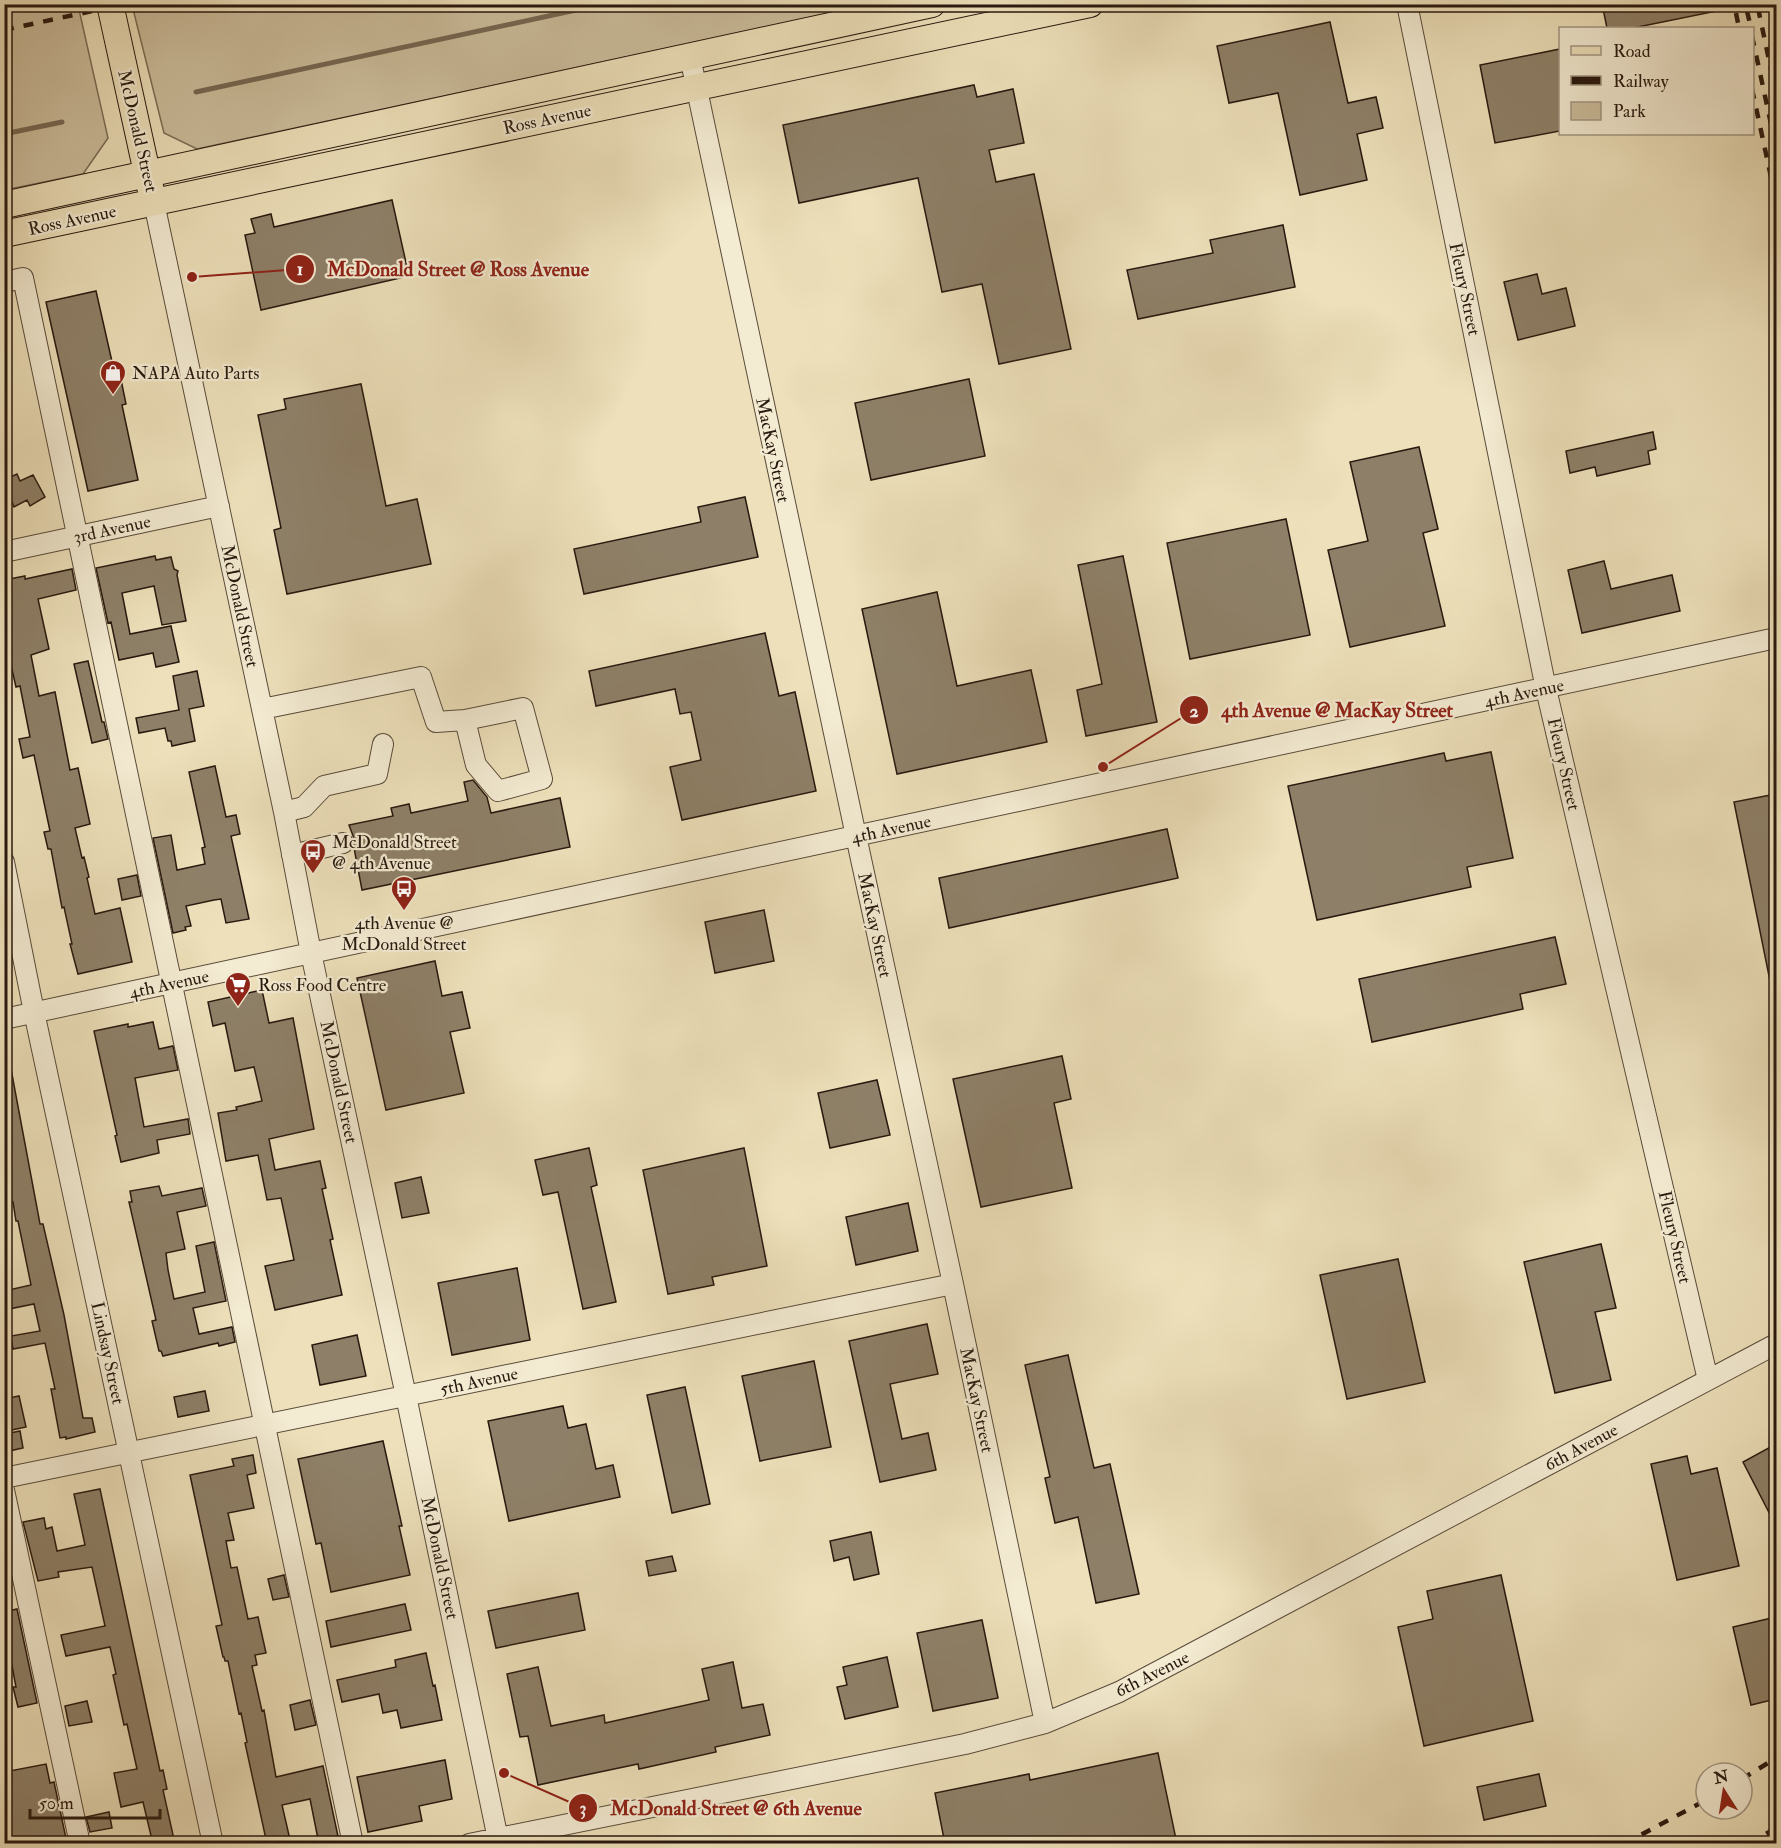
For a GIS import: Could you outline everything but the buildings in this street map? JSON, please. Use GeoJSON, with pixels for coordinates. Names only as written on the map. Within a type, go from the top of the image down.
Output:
{"type":"FeatureCollection","features":[{"type":"Feature","properties":{"kind":"main road","name":"McDonald Street"},"geometry":{"type":"LineString","coordinates":[[110,4],[154,203]]}},
{"type":"Feature","properties":{"kind":"main road","name":"Ross Avenue"},"geometry":{"type":"LineString","coordinates":[[4,205],[932,4]]}},
{"type":"Feature","properties":{"kind":"main road","name":"Ross Avenue"},"geometry":{"type":"LineString","coordinates":[[4,234],[1090,4]]}},
{"type":"Feature","properties":{"kind":"street","name":"Fleury Street"},"geometry":{"type":"LineString","coordinates":[[1407,4],[1546,689],[1708,1380]]}},
{"type":"Feature","properties":{"kind":"street","name":"MacKay Street"},"geometry":{"type":"LineString","coordinates":[[690,57],[953,1284],[1044,1723]]}},
{"type":"Feature","properties":{"kind":"street","name":"McDonald Street"},"geometry":{"type":"LineString","coordinates":[[154,203],[499,1840]]}},
{"type":"Feature","properties":{"kind":"street"},"geometry":{"type":"LineString","coordinates":[[4,282],[23,278],[353,1844]]}},
{"type":"Feature","properties":{"kind":"street","name":"3rd Avenue"},"geometry":{"type":"LineString","coordinates":[[4,552],[219,506]]}},
{"type":"Feature","properties":{"kind":"street","name":"4th Avenue"},"geometry":{"type":"LineString","coordinates":[[4,1019],[1776,638]]}},
{"type":"Feature","properties":{"kind":"street"},"geometry":{"type":"LineString","coordinates":[[262,710],[421,677],[436,722],[465,720],[523,708],[542,779],[498,791],[476,765],[465,720]]}},
{"type":"Feature","properties":{"kind":"street"},"geometry":{"type":"LineString","coordinates":[[284,812],[304,807],[324,786],[377,774],[383,744]]}},
{"type":"Feature","properties":{"kind":"street"},"geometry":{"type":"LineString","coordinates":[[292,855],[342,843]]}},
{"type":"Feature","properties":{"kind":"street","name":"Lindsay Street"},"geometry":{"type":"LineString","coordinates":[[4,862],[34,1012],[213,1844]]}},
{"type":"Feature","properties":{"kind":"street","name":"5th Avenue"},"geometry":{"type":"LineString","coordinates":[[4,1478],[953,1284]]}},
{"type":"Feature","properties":{"kind":"street","name":"6th Avenue"},"geometry":{"type":"LineString","coordinates":[[469,1844],[499,1840],[965,1744],[1044,1723],[1119,1692],[1776,1344]]}},
{"type":"Feature","properties":{"kind":"street"},"geometry":{"type":"LineString","coordinates":[[4,1490],[80,1844]]}},
{"type":"Feature","properties":{"kind":"green space"},"geometry":{"type":"Polygon","coordinates":[[[14,4],[78,5],[108,138],[83,174],[5,190],[5,6],[14,4]]]}},
{"type":"Feature","properties":{"kind":"green space"},"geometry":{"type":"Polygon","coordinates":[[[132,4],[868,5],[197,149],[164,133],[132,4]]]}},
{"type":"Feature","properties":{"kind":"waterway"},"geometry":{"type":"LineString","coordinates":[[196,92],[604,4]]}},
{"type":"Feature","properties":{"kind":"waterway"},"geometry":{"type":"LineString","coordinates":[[4,134],[62,122]]}},
{"type":"Feature","properties":{"kind":"railway"},"geometry":{"type":"LineString","coordinates":[[4,30],[125,4]]}},
{"type":"Feature","properties":{"kind":"railway"},"geometry":{"type":"LineString","coordinates":[[1758,8],[1776,93]]}},
{"type":"Feature","properties":{"kind":"railway"},"geometry":{"type":"LineString","coordinates":[[1747,11],[1751,27]]}},
{"type":"Feature","properties":{"kind":"railway"},"geometry":{"type":"LineString","coordinates":[[1736,13],[1739,27]]}},
{"type":"Feature","properties":{"kind":"railway"},"geometry":{"type":"LineString","coordinates":[[1754,45],[1776,147]]}},
{"type":"Feature","properties":{"kind":"railway"},"geometry":{"type":"LineString","coordinates":[[1754,98],[1776,200]]}},
{"type":"Feature","properties":{"kind":"railway"},"geometry":{"type":"LineString","coordinates":[[1754,1772],[1776,1758]]}},
{"type":"Feature","properties":{"kind":"railway"},"geometry":{"type":"LineString","coordinates":[[1624,1844],[1694,1806]]}},
{"type":"Feature","properties":{"kind":"railway"},"geometry":{"type":"LineString","coordinates":[[1749,1844],[1776,1828]]}},
{"type":"Feature","properties":{"kind":"railway"},"geometry":{"type":"LineString","coordinates":[[1772,1844],[1776,1841]]}},
{"type":"Feature","properties":{"kind":"place","name":"McDonald Street @ Ross Avenue"},"geometry":{"type":"Point","coordinates":[192,277]}},
{"type":"Feature","properties":{"kind":"place","name":"NAPA Auto Parts"},"geometry":{"type":"Point","coordinates":[113,396]}},
{"type":"Feature","properties":{"kind":"place","name":"4th Avenue @ MacKay Street"},"geometry":{"type":"Point","coordinates":[1103,767]}},
{"type":"Feature","properties":{"kind":"place","name":"McDonald Street @ 4th Avenue"},"geometry":{"type":"Point","coordinates":[313,875]}},
{"type":"Feature","properties":{"kind":"place","name":"4th Avenue @ McDonald Street"},"geometry":{"type":"Point","coordinates":[404,912]}},
{"type":"Feature","properties":{"kind":"place","name":"Ross Food Centre"},"geometry":{"type":"Point","coordinates":[238,1008]}},
{"type":"Feature","properties":{"kind":"place","name":"McDonald Street @ 6th Avenue"},"geometry":{"type":"Point","coordinates":[504,1773]}}]}
